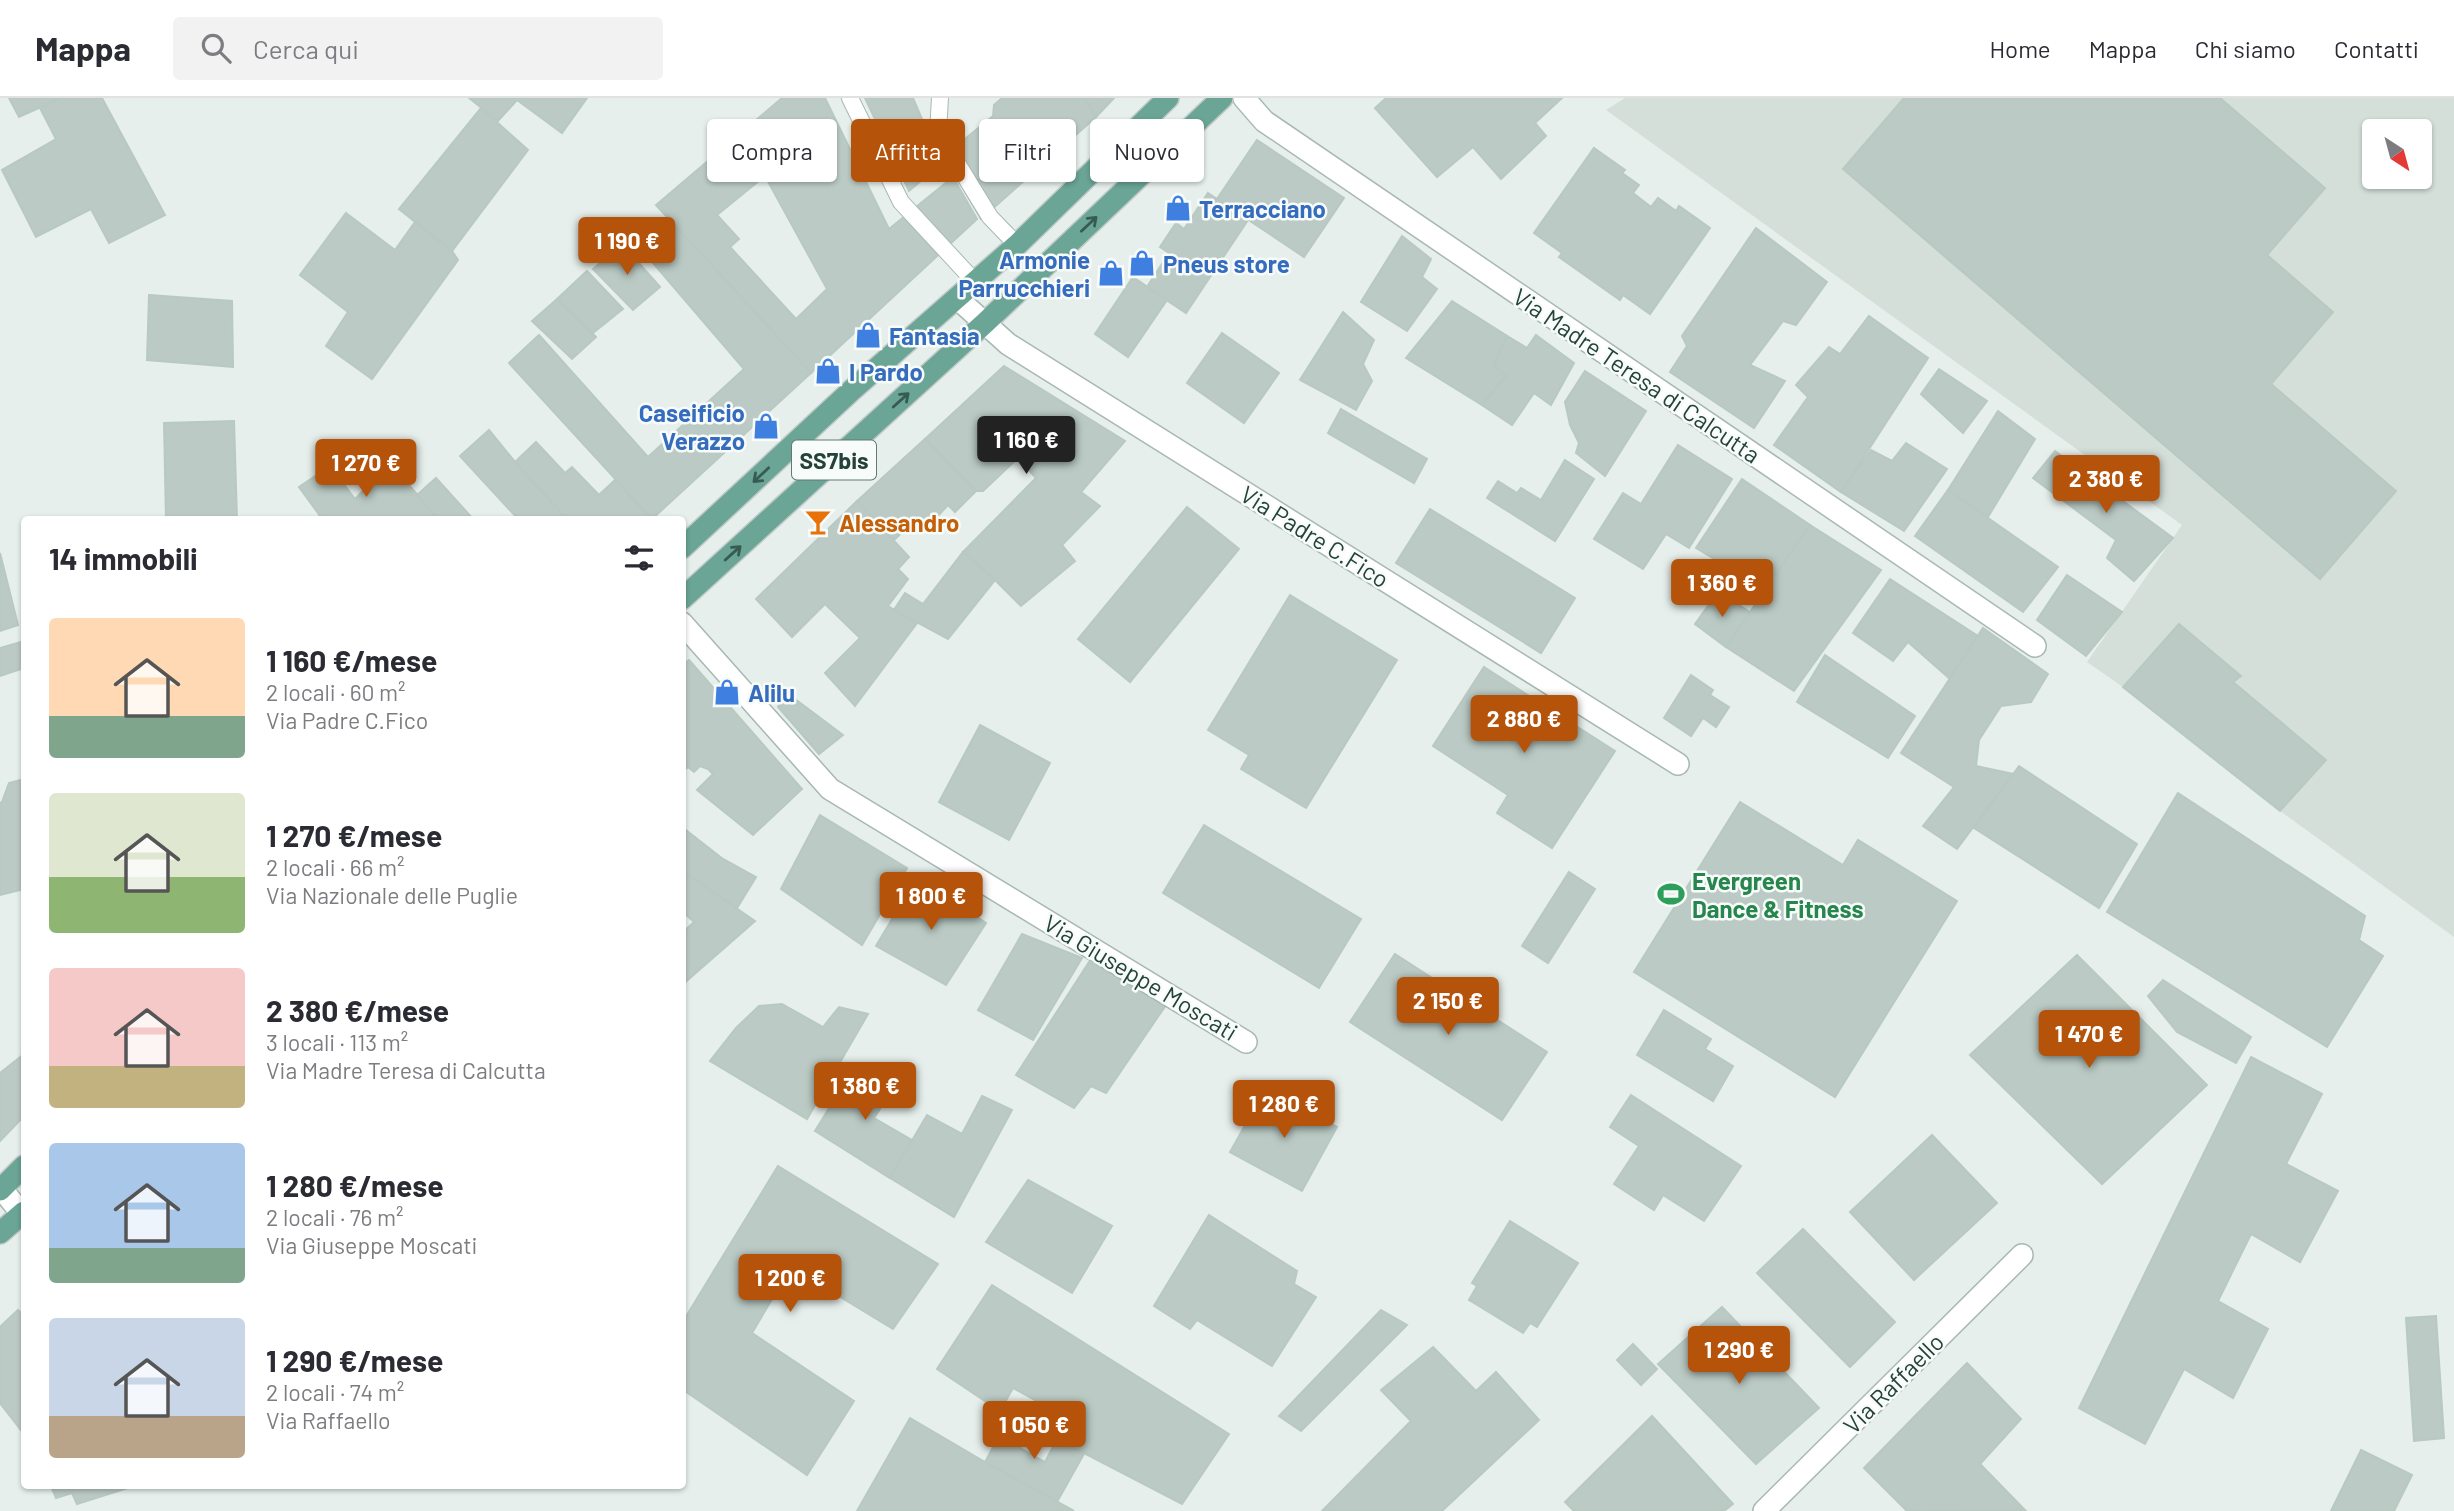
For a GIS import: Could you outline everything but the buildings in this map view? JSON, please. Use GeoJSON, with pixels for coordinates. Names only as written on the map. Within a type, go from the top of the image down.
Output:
{"type":"FeatureCollection","features":[{"type":"Feature","properties":{"kind":"main road","name":"SS7bis"},"geometry":{"type":"LineString","coordinates":[[686,544],[852,390],[1017,245],[1168,98]]}},
{"type":"Feature","properties":{"kind":"main road","name":"SS7bis"},"geometry":{"type":"LineString","coordinates":[[686,595],[986,321],[1222,98]]}},
{"type":"Feature","properties":{"kind":"main road"},"geometry":{"type":"LineString","coordinates":[[0,1188],[21,1169]]}},
{"type":"Feature","properties":{"kind":"main road"},"geometry":{"type":"LineString","coordinates":[[0,1233],[21,1215]]}},
{"type":"Feature","properties":{"kind":"street","name":"Via Madre Teresa di Calcutta"},"geometry":{"type":"LineString","coordinates":[[1244,98],[1264,121],[2035,646]]}},
{"type":"Feature","properties":{"kind":"street","name":"Via Padre C.Fico"},"geometry":{"type":"LineString","coordinates":[[958,299],[986,321],[1008,344],[1678,764]]}},
{"type":"Feature","properties":{"kind":"street","name":"Via Giuseppe Moscati"},"geometry":{"type":"LineString","coordinates":[[686,627],[830,789],[1246,1042]]}},
{"type":"Feature","properties":{"kind":"street"},"geometry":{"type":"LineString","coordinates":[[0,1188],[21,1211]]}},
{"type":"Feature","properties":{"kind":"street","name":"Via Raffaello"},"geometry":{"type":"LineString","coordinates":[[1764,1511],[2022,1255]]}},
{"type":"Feature","properties":{"kind":"lane"},"geometry":{"type":"LineString","coordinates":[[850,98],[901,202],[975,282]]}},
{"type":"Feature","properties":{"kind":"lane"},"geometry":{"type":"LineString","coordinates":[[940,98],[938,132],[990,217],[1017,245]]}},
{"type":"Feature","properties":{"kind":"shaded area"},"geometry":{"type":"Polygon","coordinates":[[[1625,98],[2454,98],[2454,937],[2280,811],[2123,687],[2087,662],[2182,525],[1606,110],[1625,98]]]}},
{"type":"Feature","properties":{"kind":"place","name":"Terracciano"},"geometry":{"type":"Point","coordinates":[1178,208]}},
{"type":"Feature","properties":{"kind":"place","name":"Pneus store"},"geometry":{"type":"Point","coordinates":[1142,263]}},
{"type":"Feature","properties":{"kind":"place","name":"Armonie Parrucchieri"},"geometry":{"type":"Point","coordinates":[1111,273]}},
{"type":"Feature","properties":{"kind":"place","name":"Fantasia"},"geometry":{"type":"Point","coordinates":[868,335]}},
{"type":"Feature","properties":{"kind":"place","name":"I Pardo"},"geometry":{"type":"Point","coordinates":[828,371]}},
{"type":"Feature","properties":{"kind":"place","name":"Caseificio Verazzo"},"geometry":{"type":"Point","coordinates":[766,426]}},
{"type":"Feature","properties":{"kind":"place","name":"Alessandro"},"geometry":{"type":"Point","coordinates":[818,522]}},
{"type":"Feature","properties":{"kind":"place","name":"Alilu"},"geometry":{"type":"Point","coordinates":[727,692]}},
{"type":"Feature","properties":{"kind":"place","name":"Evergreen Dance & Fitness"},"geometry":{"type":"Point","coordinates":[1671,894]}}]}
